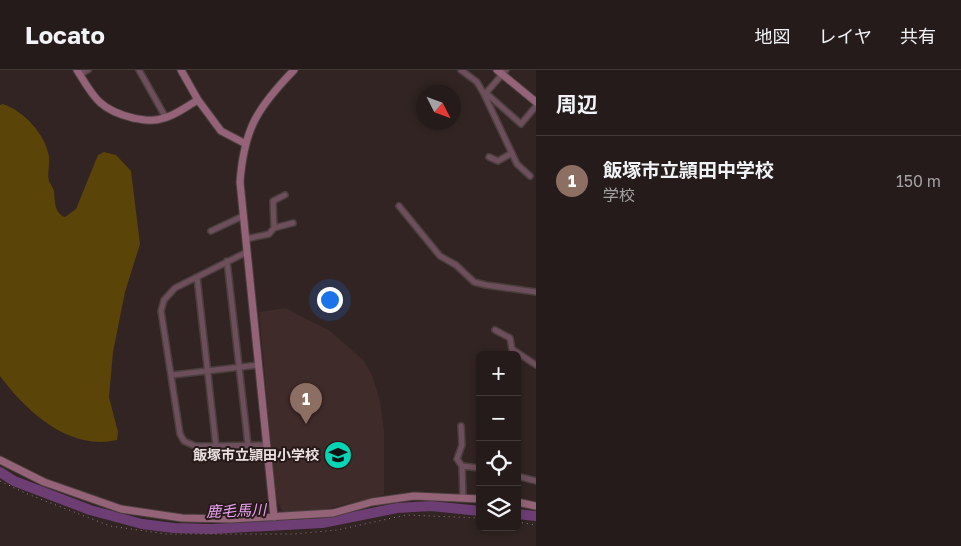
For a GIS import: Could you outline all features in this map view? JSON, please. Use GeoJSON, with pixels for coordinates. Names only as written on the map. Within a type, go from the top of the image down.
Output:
{"type":"FeatureCollection","features":[{"type":"Feature","properties":{"kind":"street"},"geometry":{"type":"LineString","coordinates":[[88,70],[79,72],[96,99],[115,113],[147,121],[166,118],[198,100]]}},
{"type":"Feature","properties":{"kind":"street"},"geometry":{"type":"LineString","coordinates":[[139,70],[166,118]]}},
{"type":"Feature","properties":{"kind":"street"},"geometry":{"type":"LineString","coordinates":[[181,70],[198,100],[221,131],[244,143]]}},
{"type":"Feature","properties":{"kind":"street"},"geometry":{"type":"LineString","coordinates":[[274,517],[240,182],[244,143],[260,109],[276,88],[294,70]]}},
{"type":"Feature","properties":{"kind":"street"},"geometry":{"type":"LineString","coordinates":[[461,70],[477,82],[485,93],[517,164],[530,176]]}},
{"type":"Feature","properties":{"kind":"street"},"geometry":{"type":"LineString","coordinates":[[485,93],[502,72],[536,102]]}},
{"type":"Feature","properties":{"kind":"street"},"geometry":{"type":"LineString","coordinates":[[485,93],[521,124],[536,106]]}},
{"type":"Feature","properties":{"kind":"street"},"geometry":{"type":"LineString","coordinates":[[489,158],[498,161],[512,153]]}},
{"type":"Feature","properties":{"kind":"street"},"geometry":{"type":"LineString","coordinates":[[274,228],[273,201],[285,195]]}},
{"type":"Feature","properties":{"kind":"street"},"geometry":{"type":"LineString","coordinates":[[399,206],[440,256],[456,265],[474,282],[486,286],[536,292]]}},
{"type":"Feature","properties":{"kind":"street"},"geometry":{"type":"LineString","coordinates":[[211,231],[243,216]]}},
{"type":"Feature","properties":{"kind":"street"},"geometry":{"type":"LineString","coordinates":[[246,239],[269,234],[274,228],[293,223]]}},
{"type":"Feature","properties":{"kind":"street"},"geometry":{"type":"LineString","coordinates":[[247,252],[175,288],[167,294],[162,304],[162,311],[180,434],[184,441],[196,446],[266,445]]}},
{"type":"Feature","properties":{"kind":"street"},"geometry":{"type":"LineString","coordinates":[[227,261],[248,445]]}},
{"type":"Feature","properties":{"kind":"street"},"geometry":{"type":"LineString","coordinates":[[197,276],[216,446]]}},
{"type":"Feature","properties":{"kind":"street"},"geometry":{"type":"LineString","coordinates":[[495,330],[510,338],[512,349],[536,365]]}},
{"type":"Feature","properties":{"kind":"street"},"geometry":{"type":"LineString","coordinates":[[172,374],[259,365]]}},
{"type":"Feature","properties":{"kind":"street"},"geometry":{"type":"LineString","coordinates":[[461,426],[462,445],[458,460],[462,466],[463,498]]}},
{"type":"Feature","properties":{"kind":"street"},"geometry":{"type":"LineString","coordinates":[[0,460],[44,482],[121,509],[182,518],[274,517],[333,513],[403,497],[476,499]]}},
{"type":"Feature","properties":{"kind":"street"},"geometry":{"type":"LineString","coordinates":[[462,466],[476,468]]}},
{"type":"Feature","properties":{"kind":"street"},"geometry":{"type":"LineString","coordinates":[[521,477],[536,481]]}},
{"type":"Feature","properties":{"kind":"street"},"geometry":{"type":"LineString","coordinates":[[521,503],[536,506]]}},
{"type":"Feature","properties":{"kind":"path"},"geometry":{"type":"LineString","coordinates":[[521,523],[536,525]]}},
{"type":"Feature","properties":{"kind":"shaded area"},"geometry":{"type":"Polygon","coordinates":[[[3,104],[11,107],[26,118],[44,140],[49,157],[49,181],[54,191],[57,210],[61,215],[65,217],[76,209],[98,155],[104,152],[116,155],[131,171],[140,244],[125,292],[113,352],[109,397],[118,432],[117,440],[99,442],[82,440],[51,426],[23,403],[0,376],[0,105],[3,104]]]}},
{"type":"Feature","properties":{"kind":"shaded area"},"geometry":{"type":"Polygon","coordinates":[[[285,308],[330,331],[363,360],[372,375],[380,401],[384,430],[384,495],[326,509],[285,512],[276,499],[259,312],[285,308]]]}},
{"type":"Feature","properties":{"kind":"waterway","name":"鹿毛馬川"},"geometry":{"type":"LineString","coordinates":[[0,472],[14,481],[90,510],[142,524],[174,528],[212,529],[322,523],[397,508],[431,506],[476,511]]}},
{"type":"Feature","properties":{"kind":"waterway","name":"鹿毛馬川"},"geometry":{"type":"LineString","coordinates":[[521,514],[536,516]]}},
{"type":"Feature","properties":{"kind":"place","name":"飯塚市立頴田中学校"},"geometry":{"type":"Point","coordinates":[306,424]}},
{"type":"Feature","properties":{"kind":"place","name":"飯塚市立頴田小学校"},"geometry":{"type":"Point","coordinates":[338,455]}}]}
